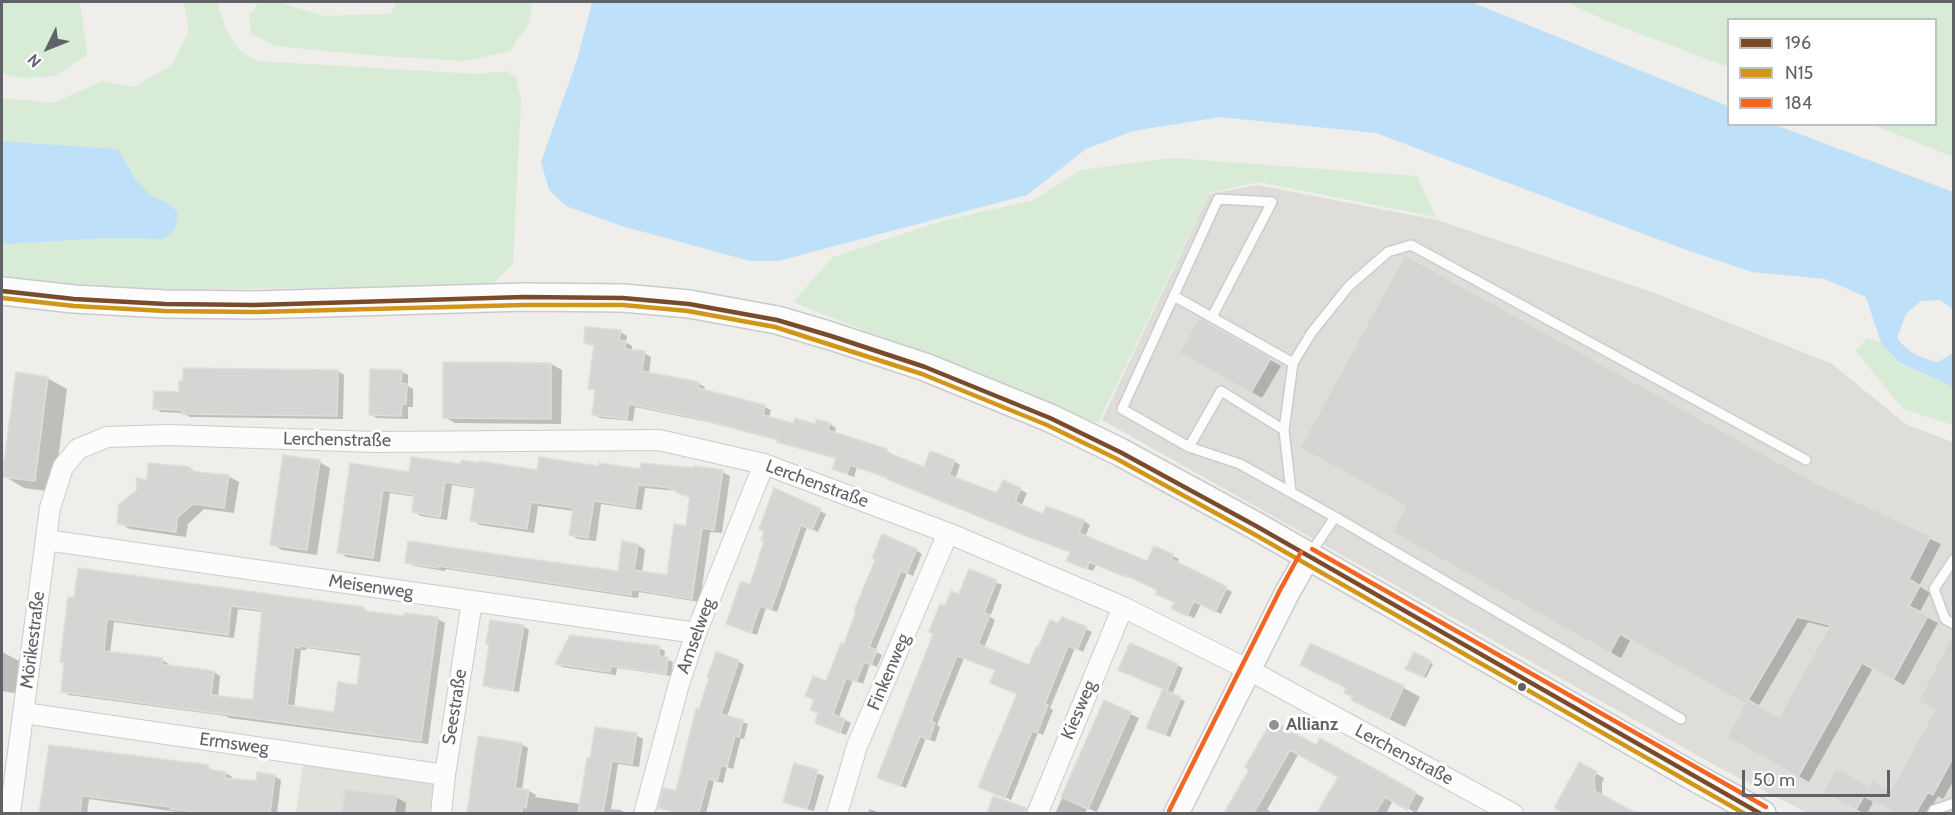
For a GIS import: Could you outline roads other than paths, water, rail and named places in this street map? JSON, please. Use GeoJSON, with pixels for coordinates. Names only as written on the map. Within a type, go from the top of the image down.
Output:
{"type":"FeatureCollection","features":[{"type":"Feature","properties":{"kind":"main road"},"geometry":{"type":"LineString","coordinates":[[2,291],[74,299],[165,304],[524,297],[623,298],[689,304],[777,320],[831,336],[925,367],[1050,418],[1120,452],[1211,500],[1698,779],[1762,813]]}},
{"type":"Feature","properties":{"kind":"street","name":"Lerchenstraße"},"geometry":{"type":"LineString","coordinates":[[63,467],[78,449],[106,437],[168,435],[375,442],[659,440],[764,464],[948,532],[1123,607],[1249,670],[1513,813]]}},
{"type":"Feature","properties":{"kind":"street","name":"Amselweg"},"geometry":{"type":"LineString","coordinates":[[644,813],[679,684],[696,633],[764,464]]}},
{"type":"Feature","properties":{"kind":"street","name":"Mörikestraße"},"geometry":{"type":"LineString","coordinates":[[10,813],[50,508],[63,467]]}},
{"type":"Feature","properties":{"kind":"street","name":"Finkenweg"},"geometry":{"type":"LineString","coordinates":[[837,813],[857,746],[948,532]]}},
{"type":"Feature","properties":{"kind":"street","name":"Meisenweg"},"geometry":{"type":"LineString","coordinates":[[46,540],[696,633]]}},
{"type":"Feature","properties":{"kind":"street"},"geometry":{"type":"LineString","coordinates":[[1176,813],[1308,556]]}},
{"type":"Feature","properties":{"kind":"street","name":"Seestraße"},"geometry":{"type":"LineString","coordinates":[[441,813],[472,602]]}},
{"type":"Feature","properties":{"kind":"street","name":"Kiesweg"},"geometry":{"type":"LineString","coordinates":[[1037,813],[1123,607]]}},
{"type":"Feature","properties":{"kind":"street","name":"Ermsweg"},"geometry":{"type":"LineString","coordinates":[[24,714],[445,775]]}},
{"type":"Feature","properties":{"kind":"lane"},"geometry":{"type":"LineString","coordinates":[[1212,317],[1272,202],[1218,199],[1122,409],[1189,447],[1240,464],[1291,492],[1681,719]]}},
{"type":"Feature","properties":{"kind":"lane"},"geometry":{"type":"LineString","coordinates":[[1291,492],[1284,429],[1293,363],[1312,332],[1349,286],[1388,252],[1411,245],[1806,460]]}},
{"type":"Feature","properties":{"kind":"lane"},"geometry":{"type":"LineString","coordinates":[[1174,296],[1293,363]]}},
{"type":"Feature","properties":{"kind":"lane"},"geometry":{"type":"LineString","coordinates":[[1189,447],[1221,391],[1284,429]]}},
{"type":"Feature","properties":{"kind":"lane"},"geometry":{"type":"LineString","coordinates":[[1308,556],[1335,517]]}},
{"type":"Feature","properties":{"kind":"lane"},"geometry":{"type":"LineString","coordinates":[[1953,559],[1934,589],[1945,619],[1953,624]]}},
{"type":"Feature","properties":{"kind":"lane"},"geometry":{"type":"LineString","coordinates":[[1932,813],[1934,810],[1953,803]]}},
{"type":"Feature","properties":{"kind":"water"},"geometry":{"type":"Polygon","coordinates":[[[592,2],[1471,2],[1727,106],[1727,126],[1779,126],[1953,192],[1953,309],[1940,300],[1921,301],[1906,314],[1897,338],[1920,357],[1938,362],[1953,353],[1953,387],[1898,362],[1881,343],[1866,297],[1825,279],[1752,272],[1681,248],[1376,133],[1220,117],[1133,131],[1086,149],[1027,195],[778,261],[750,261],[622,226],[566,206],[549,190],[541,162],[577,60],[592,2]]]}},
{"type":"Feature","properties":{"kind":"water"},"geometry":{"type":"Polygon","coordinates":[[[2,141],[118,149],[136,180],[150,195],[168,203],[178,213],[175,229],[163,239],[108,238],[9,244],[2,242],[2,141]]]}},
{"type":"Feature","properties":{"kind":"place","name":"Allianz"},"geometry":{"type":"Point","coordinates":[1274,725]}}]}
